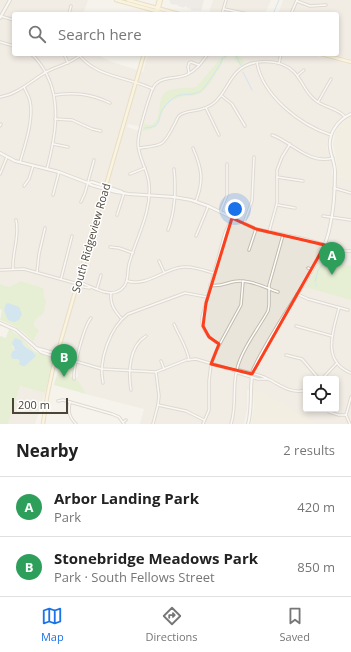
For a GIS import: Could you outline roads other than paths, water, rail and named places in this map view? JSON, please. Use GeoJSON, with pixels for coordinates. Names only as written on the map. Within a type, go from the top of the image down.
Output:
{"type":"FeatureCollection","features":[{"type":"Feature","properties":{"kind":"main road"},"geometry":{"type":"LineString","coordinates":[[116,0],[157,11]]}},
{"type":"Feature","properties":{"kind":"main road"},"geometry":{"type":"LineString","coordinates":[[128,0],[157,11]]}},
{"type":"Feature","properties":{"kind":"main road"},"geometry":{"type":"LineString","coordinates":[[157,11],[160,0]]}},
{"type":"Feature","properties":{"kind":"main road","name":"South Ridgeview Road"},"geometry":{"type":"LineString","coordinates":[[44,424],[47,398],[57,356],[143,56]]}},
{"type":"Feature","properties":{"kind":"main road"},"geometry":{"type":"LineString","coordinates":[[328,56],[351,62]]}},
{"type":"Feature","properties":{"kind":"street"},"geometry":{"type":"LineString","coordinates":[[10,0],[0,16],[12,19]]}},
{"type":"Feature","properties":{"kind":"street"},"geometry":{"type":"LineString","coordinates":[[223,12],[226,0]]}},
{"type":"Feature","properties":{"kind":"street"},"geometry":{"type":"LineString","coordinates":[[292,12],[297,0],[308,5],[326,6]]}},
{"type":"Feature","properties":{"kind":"street"},"geometry":{"type":"LineString","coordinates":[[70,12],[71,6]]}},
{"type":"Feature","properties":{"kind":"street"},"geometry":{"type":"LineString","coordinates":[[224,9],[238,12]]}},
{"type":"Feature","properties":{"kind":"street"},"geometry":{"type":"LineString","coordinates":[[0,42],[12,45]]}},
{"type":"Feature","properties":{"kind":"street"},"geometry":{"type":"LineString","coordinates":[[33,56],[39,61],[46,73],[55,95],[53,144],[47,169]]}},
{"type":"Feature","properties":{"kind":"street"},"geometry":{"type":"LineString","coordinates":[[65,56],[68,63]]}},
{"type":"Feature","properties":{"kind":"street"},"geometry":{"type":"LineString","coordinates":[[0,97],[24,87],[46,73],[80,56],[86,64],[96,69],[153,89]]}},
{"type":"Feature","properties":{"kind":"street"},"geometry":{"type":"LineString","coordinates":[[0,270],[24,269],[111,293],[120,291],[125,286],[129,264],[148,206],[149,185],[139,148],[139,137],[153,89],[161,80],[179,77],[189,73],[199,65],[206,56]]}},
{"type":"Feature","properties":{"kind":"street"},"geometry":{"type":"LineString","coordinates":[[279,63],[281,56]]}},
{"type":"Feature","properties":{"kind":"street"},"geometry":{"type":"LineString","coordinates":[[189,73],[188,63],[191,62],[199,65]]}},
{"type":"Feature","properties":{"kind":"street"},"geometry":{"type":"LineString","coordinates":[[257,62],[261,76],[282,105],[307,125],[332,135]]}},
{"type":"Feature","properties":{"kind":"street"},"geometry":{"type":"LineString","coordinates":[[139,148],[161,144],[167,139],[177,119],[181,115],[206,108],[222,96],[238,71],[257,62],[279,63],[287,67],[297,76],[310,95],[318,102],[338,111],[345,117]]}},
{"type":"Feature","properties":{"kind":"street"},"geometry":{"type":"LineString","coordinates":[[297,76],[304,70]]}},
{"type":"Feature","properties":{"kind":"street"},"geometry":{"type":"LineString","coordinates":[[318,102],[331,80]]}},
{"type":"Feature","properties":{"kind":"street"},"geometry":{"type":"LineString","coordinates":[[20,162],[28,133],[31,110],[31,102],[24,87]]}},
{"type":"Feature","properties":{"kind":"street"},"geometry":{"type":"LineString","coordinates":[[55,95],[72,93],[82,94],[110,103]]}},
{"type":"Feature","properties":{"kind":"street"},"geometry":{"type":"LineString","coordinates":[[222,96],[232,104],[245,126]]}},
{"type":"Feature","properties":{"kind":"street"},"geometry":{"type":"LineString","coordinates":[[206,108],[219,135]]}},
{"type":"Feature","properties":{"kind":"street"},"geometry":{"type":"LineString","coordinates":[[248,424],[250,412],[250,384],[256,364],[312,270],[325,245],[332,217],[335,171],[330,145],[336,126],[345,117],[351,114]]}},
{"type":"Feature","properties":{"kind":"street"},"geometry":{"type":"LineString","coordinates":[[55,119],[72,120],[92,129],[101,131]]}},
{"type":"Feature","properties":{"kind":"street"},"geometry":{"type":"LineString","coordinates":[[272,135],[290,144],[302,153],[328,160],[333,158]]}},
{"type":"Feature","properties":{"kind":"street"},"geometry":{"type":"LineString","coordinates":[[53,144],[68,147]]}},
{"type":"Feature","properties":{"kind":"street"},"geometry":{"type":"LineString","coordinates":[[269,233],[277,204],[276,177],[279,164],[290,144]]}},
{"type":"Feature","properties":{"kind":"street"},"geometry":{"type":"LineString","coordinates":[[193,148],[200,164],[202,175],[201,185],[196,201]]}},
{"type":"Feature","properties":{"kind":"street"},"geometry":{"type":"LineString","coordinates":[[0,153],[20,162],[59,172],[88,182],[91,185],[124,193],[174,197],[196,201],[256,229],[269,233],[310,240],[341,251],[351,251]]}},
{"type":"Feature","properties":{"kind":"street"},"geometry":{"type":"LineString","coordinates":[[0,174],[7,157]]}},
{"type":"Feature","properties":{"kind":"street"},"geometry":{"type":"LineString","coordinates":[[244,223],[252,201],[254,157]]}},
{"type":"Feature","properties":{"kind":"street"},"geometry":{"type":"LineString","coordinates":[[81,202],[84,197],[94,160]]}},
{"type":"Feature","properties":{"kind":"street"},"geometry":{"type":"LineString","coordinates":[[220,212],[227,196],[227,164]]}},
{"type":"Feature","properties":{"kind":"street"},"geometry":{"type":"LineString","coordinates":[[24,186],[29,180],[33,166]]}},
{"type":"Feature","properties":{"kind":"street"},"geometry":{"type":"LineString","coordinates":[[130,174],[145,168]]}},
{"type":"Feature","properties":{"kind":"street"},"geometry":{"type":"LineString","coordinates":[[168,230],[172,217],[174,197],[174,168]]}},
{"type":"Feature","properties":{"kind":"street"},"geometry":{"type":"LineString","coordinates":[[53,195],[59,172]]}},
{"type":"Feature","properties":{"kind":"street"},"geometry":{"type":"LineString","coordinates":[[276,177],[292,178],[303,181]]}},
{"type":"Feature","properties":{"kind":"street"},"geometry":{"type":"LineString","coordinates":[[334,188],[351,193]]}},
{"type":"Feature","properties":{"kind":"street"},"geometry":{"type":"LineString","coordinates":[[117,215],[124,193]]}},
{"type":"Feature","properties":{"kind":"street"},"geometry":{"type":"LineString","coordinates":[[277,204],[295,208]]}},
{"type":"Feature","properties":{"kind":"street"},"geometry":{"type":"LineString","coordinates":[[196,236],[208,206]]}},
{"type":"Feature","properties":{"kind":"street"},"geometry":{"type":"LineString","coordinates":[[323,216],[351,220]]}},
{"type":"Feature","properties":{"kind":"street"},"geometry":{"type":"LineString","coordinates":[[219,344],[209,337],[202,326],[202,317],[225,233],[232,218]]}},
{"type":"Feature","properties":{"kind":"street"},"geometry":{"type":"LineString","coordinates":[[13,269],[12,258],[17,235],[16,220]]}},
{"type":"Feature","properties":{"kind":"street"},"geometry":{"type":"LineString","coordinates":[[37,272],[39,254],[45,228]]}},
{"type":"Feature","properties":{"kind":"street"},"geometry":{"type":"LineString","coordinates":[[249,250],[256,229]]}},
{"type":"Feature","properties":{"kind":"street"},"geometry":{"type":"LineString","coordinates":[[231,424],[234,412],[234,384],[236,371],[240,358],[268,311],[269,289],[283,235]]}},
{"type":"Feature","properties":{"kind":"street"},"geometry":{"type":"LineString","coordinates":[[61,279],[72,236]]}},
{"type":"Feature","properties":{"kind":"street"},"geometry":{"type":"LineString","coordinates":[[110,247],[119,248],[133,253]]}},
{"type":"Feature","properties":{"kind":"street"},"geometry":{"type":"LineString","coordinates":[[159,261],[164,273]]}},
{"type":"Feature","properties":{"kind":"street"},"geometry":{"type":"LineString","coordinates":[[127,281],[138,282],[150,279],[175,268],[185,267],[214,273]]}},
{"type":"Feature","properties":{"kind":"street"},"geometry":{"type":"LineString","coordinates":[[308,268],[312,270]]}},
{"type":"Feature","properties":{"kind":"street"},"geometry":{"type":"LineString","coordinates":[[97,289],[101,275]]}},
{"type":"Feature","properties":{"kind":"street"},"geometry":{"type":"LineString","coordinates":[[210,285],[218,286],[236,281],[244,281],[278,292]]}},
{"type":"Feature","properties":{"kind":"street"},"geometry":{"type":"LineString","coordinates":[[202,424],[209,410],[209,381],[211,364],[219,344],[241,305],[244,281]]}},
{"type":"Feature","properties":{"kind":"street"},"geometry":{"type":"LineString","coordinates":[[111,293],[113,307],[122,318]]}},
{"type":"Feature","properties":{"kind":"street"},"geometry":{"type":"LineString","coordinates":[[103,382],[102,369],[105,349],[122,318],[128,314],[185,293],[207,297]]}},
{"type":"Feature","properties":{"kind":"street"},"geometry":{"type":"LineString","coordinates":[[298,294],[308,299],[348,310]]}},
{"type":"Feature","properties":{"kind":"street"},"geometry":{"type":"LineString","coordinates":[[339,308],[332,336],[332,351],[337,363],[344,370],[351,373]]}},
{"type":"Feature","properties":{"kind":"street"},"geometry":{"type":"LineString","coordinates":[[74,379],[84,334],[88,321],[91,318]]}},
{"type":"Feature","properties":{"kind":"street"},"geometry":{"type":"LineString","coordinates":[[0,323],[16,330],[41,352],[57,356],[70,362],[77,362],[102,369],[156,372],[186,360],[196,359],[268,379],[286,389],[300,392],[303,391]]}},
{"type":"Feature","properties":{"kind":"street"},"geometry":{"type":"LineString","coordinates":[[174,324],[181,341],[187,350],[189,360]]}},
{"type":"Feature","properties":{"kind":"street"},"geometry":{"type":"LineString","coordinates":[[296,326],[332,336]]}},
{"type":"Feature","properties":{"kind":"street"},"geometry":{"type":"LineString","coordinates":[[131,390],[131,371],[134,350],[146,336]]}},
{"type":"Feature","properties":{"kind":"street"},"geometry":{"type":"LineString","coordinates":[[286,355],[302,359],[316,376]]}},
{"type":"Feature","properties":{"kind":"street"},"geometry":{"type":"LineString","coordinates":[[161,361],[164,369]]}},
{"type":"Feature","properties":{"kind":"street"},"geometry":{"type":"LineString","coordinates":[[325,376],[337,363]]}},
{"type":"Feature","properties":{"kind":"street"},"geometry":{"type":"LineString","coordinates":[[236,371],[238,374],[258,379],[268,379]]}},
{"type":"Feature","properties":{"kind":"street"},"geometry":{"type":"LineString","coordinates":[[153,424],[159,396],[156,372]]}},
{"type":"Feature","properties":{"kind":"street"},"geometry":{"type":"LineString","coordinates":[[350,424],[346,415],[351,397]]}},
{"type":"Feature","properties":{"kind":"street"},"geometry":{"type":"LineString","coordinates":[[58,401],[64,400],[112,414],[119,417],[123,423],[126,420]]}},
{"type":"Feature","properties":{"kind":"street"},"geometry":{"type":"LineString","coordinates":[[70,402],[70,418],[76,424]]}},
{"type":"Feature","properties":{"kind":"street"},"geometry":{"type":"LineString","coordinates":[[158,405],[186,411],[204,420]]}},
{"type":"Feature","properties":{"kind":"street"},"geometry":{"type":"LineString","coordinates":[[329,412],[339,415],[346,415]]}},
{"type":"Feature","properties":{"kind":"water"},"geometry":{"type":"Polygon","coordinates":[[[8,303],[19,307],[22,314],[19,320],[14,322],[8,320],[4,310],[6,304],[8,303]]]}},
{"type":"Feature","properties":{"kind":"water"},"geometry":{"type":"Polygon","coordinates":[[[15,338],[21,340],[22,343],[36,356],[25,366],[19,364],[20,361],[18,359],[13,359],[11,356],[12,352],[15,350],[12,343],[15,338]]]}},
{"type":"Feature","properties":{"kind":"waterway"},"geometry":{"type":"LineString","coordinates":[[274,12],[279,0]]}},
{"type":"Feature","properties":{"kind":"waterway"},"geometry":{"type":"LineString","coordinates":[[145,128],[155,126],[157,124],[162,110],[174,98],[180,95],[193,94],[201,91],[206,86],[222,59],[226,56]]}},
{"type":"Feature","properties":{"kind":"waterway"},"geometry":{"type":"LineString","coordinates":[[236,56],[241,65]]}},
{"type":"Feature","properties":{"kind":"waterway"},"geometry":{"type":"LineString","coordinates":[[243,72],[252,90]]}},
{"type":"Feature","properties":{"kind":"waterway"},"geometry":{"type":"LineString","coordinates":[[315,282],[318,270],[323,264],[336,266]]}},
{"type":"Feature","properties":{"kind":"place","name":"Arbor Landing Park"},"geometry":{"type":"Point","coordinates":[332,275]}},
{"type":"Feature","properties":{"kind":"place","name":"Stonebridge Meadows Park"},"geometry":{"type":"Point","coordinates":[64,377]}}]}
